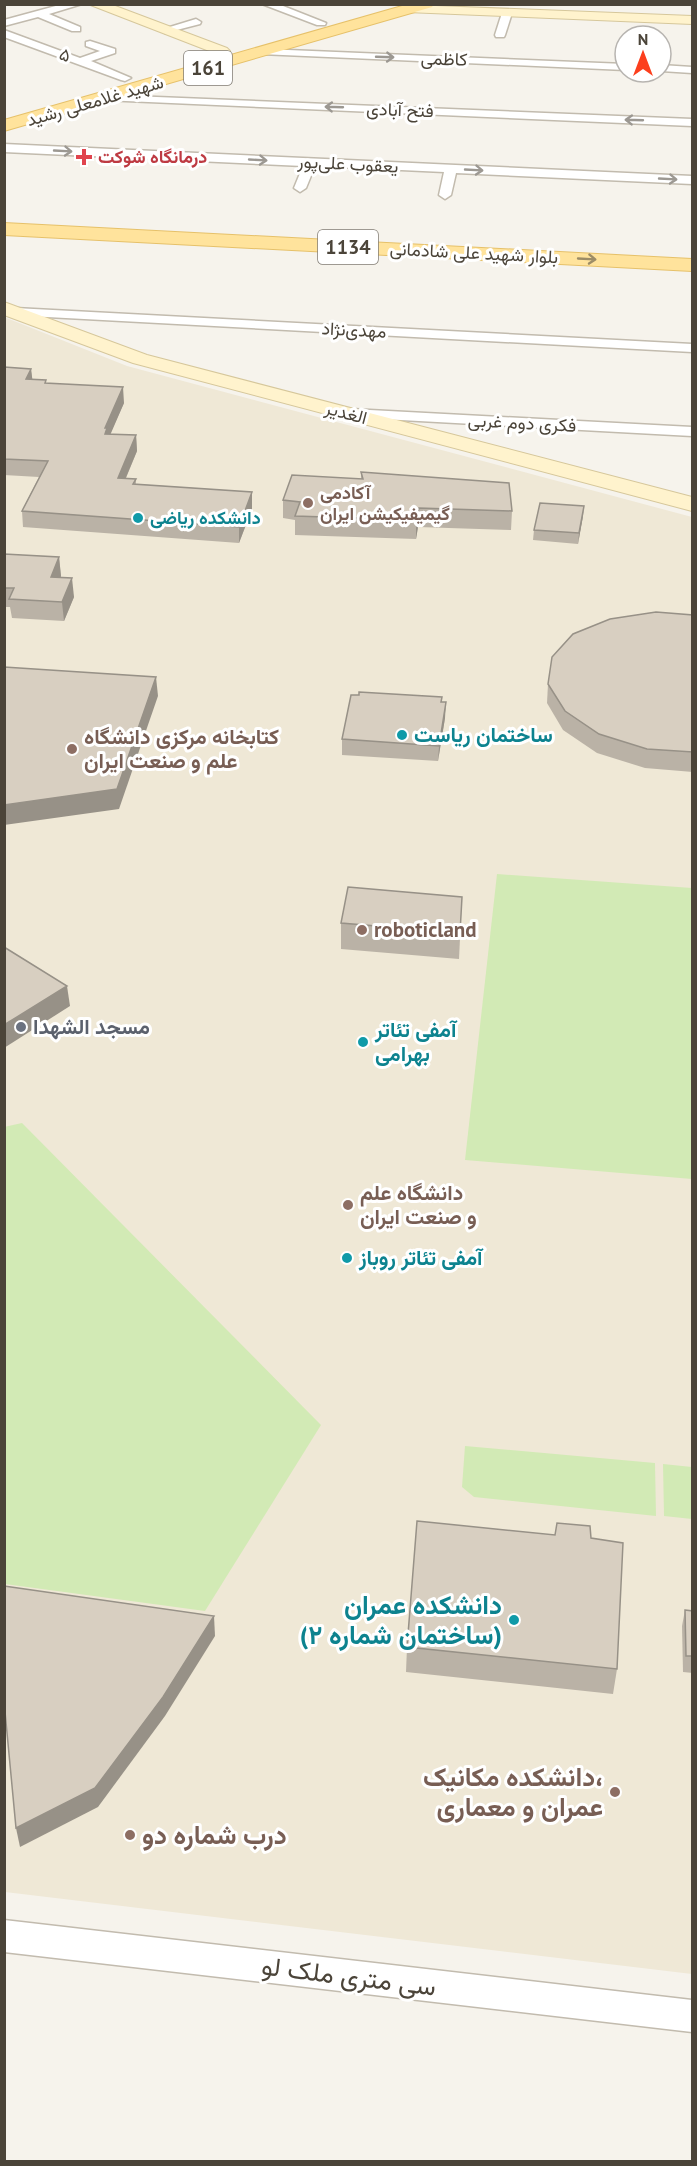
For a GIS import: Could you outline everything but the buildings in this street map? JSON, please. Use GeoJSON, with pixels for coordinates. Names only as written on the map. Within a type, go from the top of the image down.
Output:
{"type":"FeatureCollection","features":[{"type":"Feature","properties":{"kind":"main road"},"geometry":{"type":"LineString","coordinates":[[95,4],[222,51],[213,60],[136,82],[107,98]]}},
{"type":"Feature","properties":{"kind":"main road","name":"شهید غلامعلی رشید"},"geometry":{"type":"LineString","coordinates":[[4,111],[222,51],[267,47],[321,23],[388,4]]}},
{"type":"Feature","properties":{"kind":"main road"},"geometry":{"type":"LineString","coordinates":[[422,6],[485,12],[506,8],[693,14]]}},
{"type":"Feature","properties":{"kind":"main road","name":"شهید غلامعلی رشید"},"geometry":{"type":"LineString","coordinates":[[4,126],[107,98],[267,47],[422,6]]}},
{"type":"Feature","properties":{"kind":"main road"},"geometry":{"type":"LineString","coordinates":[[506,8],[693,20]]}},
{"type":"Feature","properties":{"kind":"main road","name":"بلوار شهید علی شادمانی"},"geometry":{"type":"LineString","coordinates":[[4,216],[693,250]]}},
{"type":"Feature","properties":{"kind":"main road","name":"بلوار شهید علی شادمانی"},"geometry":{"type":"LineString","coordinates":[[4,229],[693,264]]}},
{"type":"Feature","properties":{"kind":"main road","name":"الغدیر"},"geometry":{"type":"LineString","coordinates":[[10,310],[140,359],[693,504]]}},
{"type":"Feature","properties":{"kind":"street"},"geometry":{"type":"LineString","coordinates":[[4,23],[77,4]]}},
{"type":"Feature","properties":{"kind":"street"},"geometry":{"type":"LineString","coordinates":[[267,4],[321,23]]}},
{"type":"Feature","properties":{"kind":"street"},"geometry":{"type":"LineString","coordinates":[[500,36],[506,8]]}},
{"type":"Feature","properties":{"kind":"street"},"geometry":{"type":"LineString","coordinates":[[39,14],[76,29]]}},
{"type":"Feature","properties":{"kind":"street"},"geometry":{"type":"LineString","coordinates":[[165,30],[196,21]]}},
{"type":"Feature","properties":{"kind":"street","name":"۵"},"geometry":{"type":"LineString","coordinates":[[4,33],[125,78]]}},
{"type":"Feature","properties":{"kind":"street"},"geometry":{"type":"LineString","coordinates":[[81,61],[111,51],[90,44]]}},
{"type":"Feature","properties":{"kind":"street","name":"کاظمی"},"geometry":{"type":"LineString","coordinates":[[267,47],[536,68],[592,70],[613,68]]}},
{"type":"Feature","properties":{"kind":"street"},"geometry":{"type":"LineString","coordinates":[[673,69],[693,70]]}},
{"type":"Feature","properties":{"kind":"street","name":"فتح آبادی"},"geometry":{"type":"LineString","coordinates":[[107,98],[693,123]]}},
{"type":"Feature","properties":{"kind":"street","name":"یعقوب علی‌پور"},"geometry":{"type":"LineString","coordinates":[[4,148],[693,180]]}},
{"type":"Feature","properties":{"kind":"street"},"geometry":{"type":"LineString","coordinates":[[300,188],[310,162]]}},
{"type":"Feature","properties":{"kind":"street"},"geometry":{"type":"LineString","coordinates":[[445,195],[451,169]]}},
{"type":"Feature","properties":{"kind":"street","name":"مهدی‌نژاد"},"geometry":{"type":"LineString","coordinates":[[10,310],[693,348]]}},
{"type":"Feature","properties":{"kind":"street","name":"فکری دوم غربی"},"geometry":{"type":"LineString","coordinates":[[351,414],[693,432]]}},
{"type":"Feature","properties":{"kind":"street","name":"سی متری ملک لو"},"geometry":{"type":"LineString","coordinates":[[4,1936],[693,2016]]}},
{"type":"Feature","properties":{"kind":"shaded area","name":"دانشگاه علم و صنعت ایران"},"geometry":{"type":"Polygon","coordinates":[[[4,317],[127,366],[692,517],[692,1974],[5,1892],[4,317]]]}},
{"type":"Feature","properties":{"kind":"green space"},"geometry":{"type":"Polygon","coordinates":[[[497,874],[692,888],[692,1179],[465,1160],[497,874]]]}},
{"type":"Feature","properties":{"kind":"green space"},"geometry":{"type":"Polygon","coordinates":[[[22,1123],[321,1425],[205,1611],[5,1584],[4,1127],[22,1123]]]}},
{"type":"Feature","properties":{"kind":"green space"},"geometry":{"type":"Polygon","coordinates":[[[465,1446],[655,1463],[656,1516],[474,1497],[462,1487],[465,1446]]]}},
{"type":"Feature","properties":{"kind":"green space"},"geometry":{"type":"Polygon","coordinates":[[[663,1464],[692,1467],[692,1519],[664,1516],[663,1464]]]}},
{"type":"Feature","properties":{"kind":"place","name":"درمانگاه شوکت"},"geometry":{"type":"Point","coordinates":[84,157]}},
{"type":"Feature","properties":{"kind":"place","name":"آکادمی گیمیفیکیشن ایران"},"geometry":{"type":"Point","coordinates":[308,503]}},
{"type":"Feature","properties":{"kind":"place","name":"دانشکده ریاضی"},"geometry":{"type":"Point","coordinates":[138,518]}},
{"type":"Feature","properties":{"kind":"place","name":"ساختمان ریاست"},"geometry":{"type":"Point","coordinates":[402,735]}},
{"type":"Feature","properties":{"kind":"place","name":"کتابخانه مرکزی دانشگاه علم و صنعت ایران"},"geometry":{"type":"Point","coordinates":[72,749]}},
{"type":"Feature","properties":{"kind":"place","name":"roboticland"},"geometry":{"type":"Point","coordinates":[362,930]}},
{"type":"Feature","properties":{"kind":"place","name":"مسجد الشهدا"},"geometry":{"type":"Point","coordinates":[21,1027]}},
{"type":"Feature","properties":{"kind":"place","name":"آمفی تئاتر بهرامی"},"geometry":{"type":"Point","coordinates":[363,1042]}},
{"type":"Feature","properties":{"kind":"place","name":"دانشگاه علم و صنعت ایران"},"geometry":{"type":"Point","coordinates":[348,1205]}},
{"type":"Feature","properties":{"kind":"place","name":"آمفی تئاتر روباز"},"geometry":{"type":"Point","coordinates":[347,1258]}},
{"type":"Feature","properties":{"kind":"place","name":"دانشکده عمران (ساختمان شماره ۲)"},"geometry":{"type":"Point","coordinates":[514,1620]}},
{"type":"Feature","properties":{"kind":"place","name":"دانشکده مکانیک، عمران و معماری"},"geometry":{"type":"Point","coordinates":[615,1792]}},
{"type":"Feature","properties":{"kind":"place","name":"درب شماره دو"},"geometry":{"type":"Point","coordinates":[130,1835]}}]}
